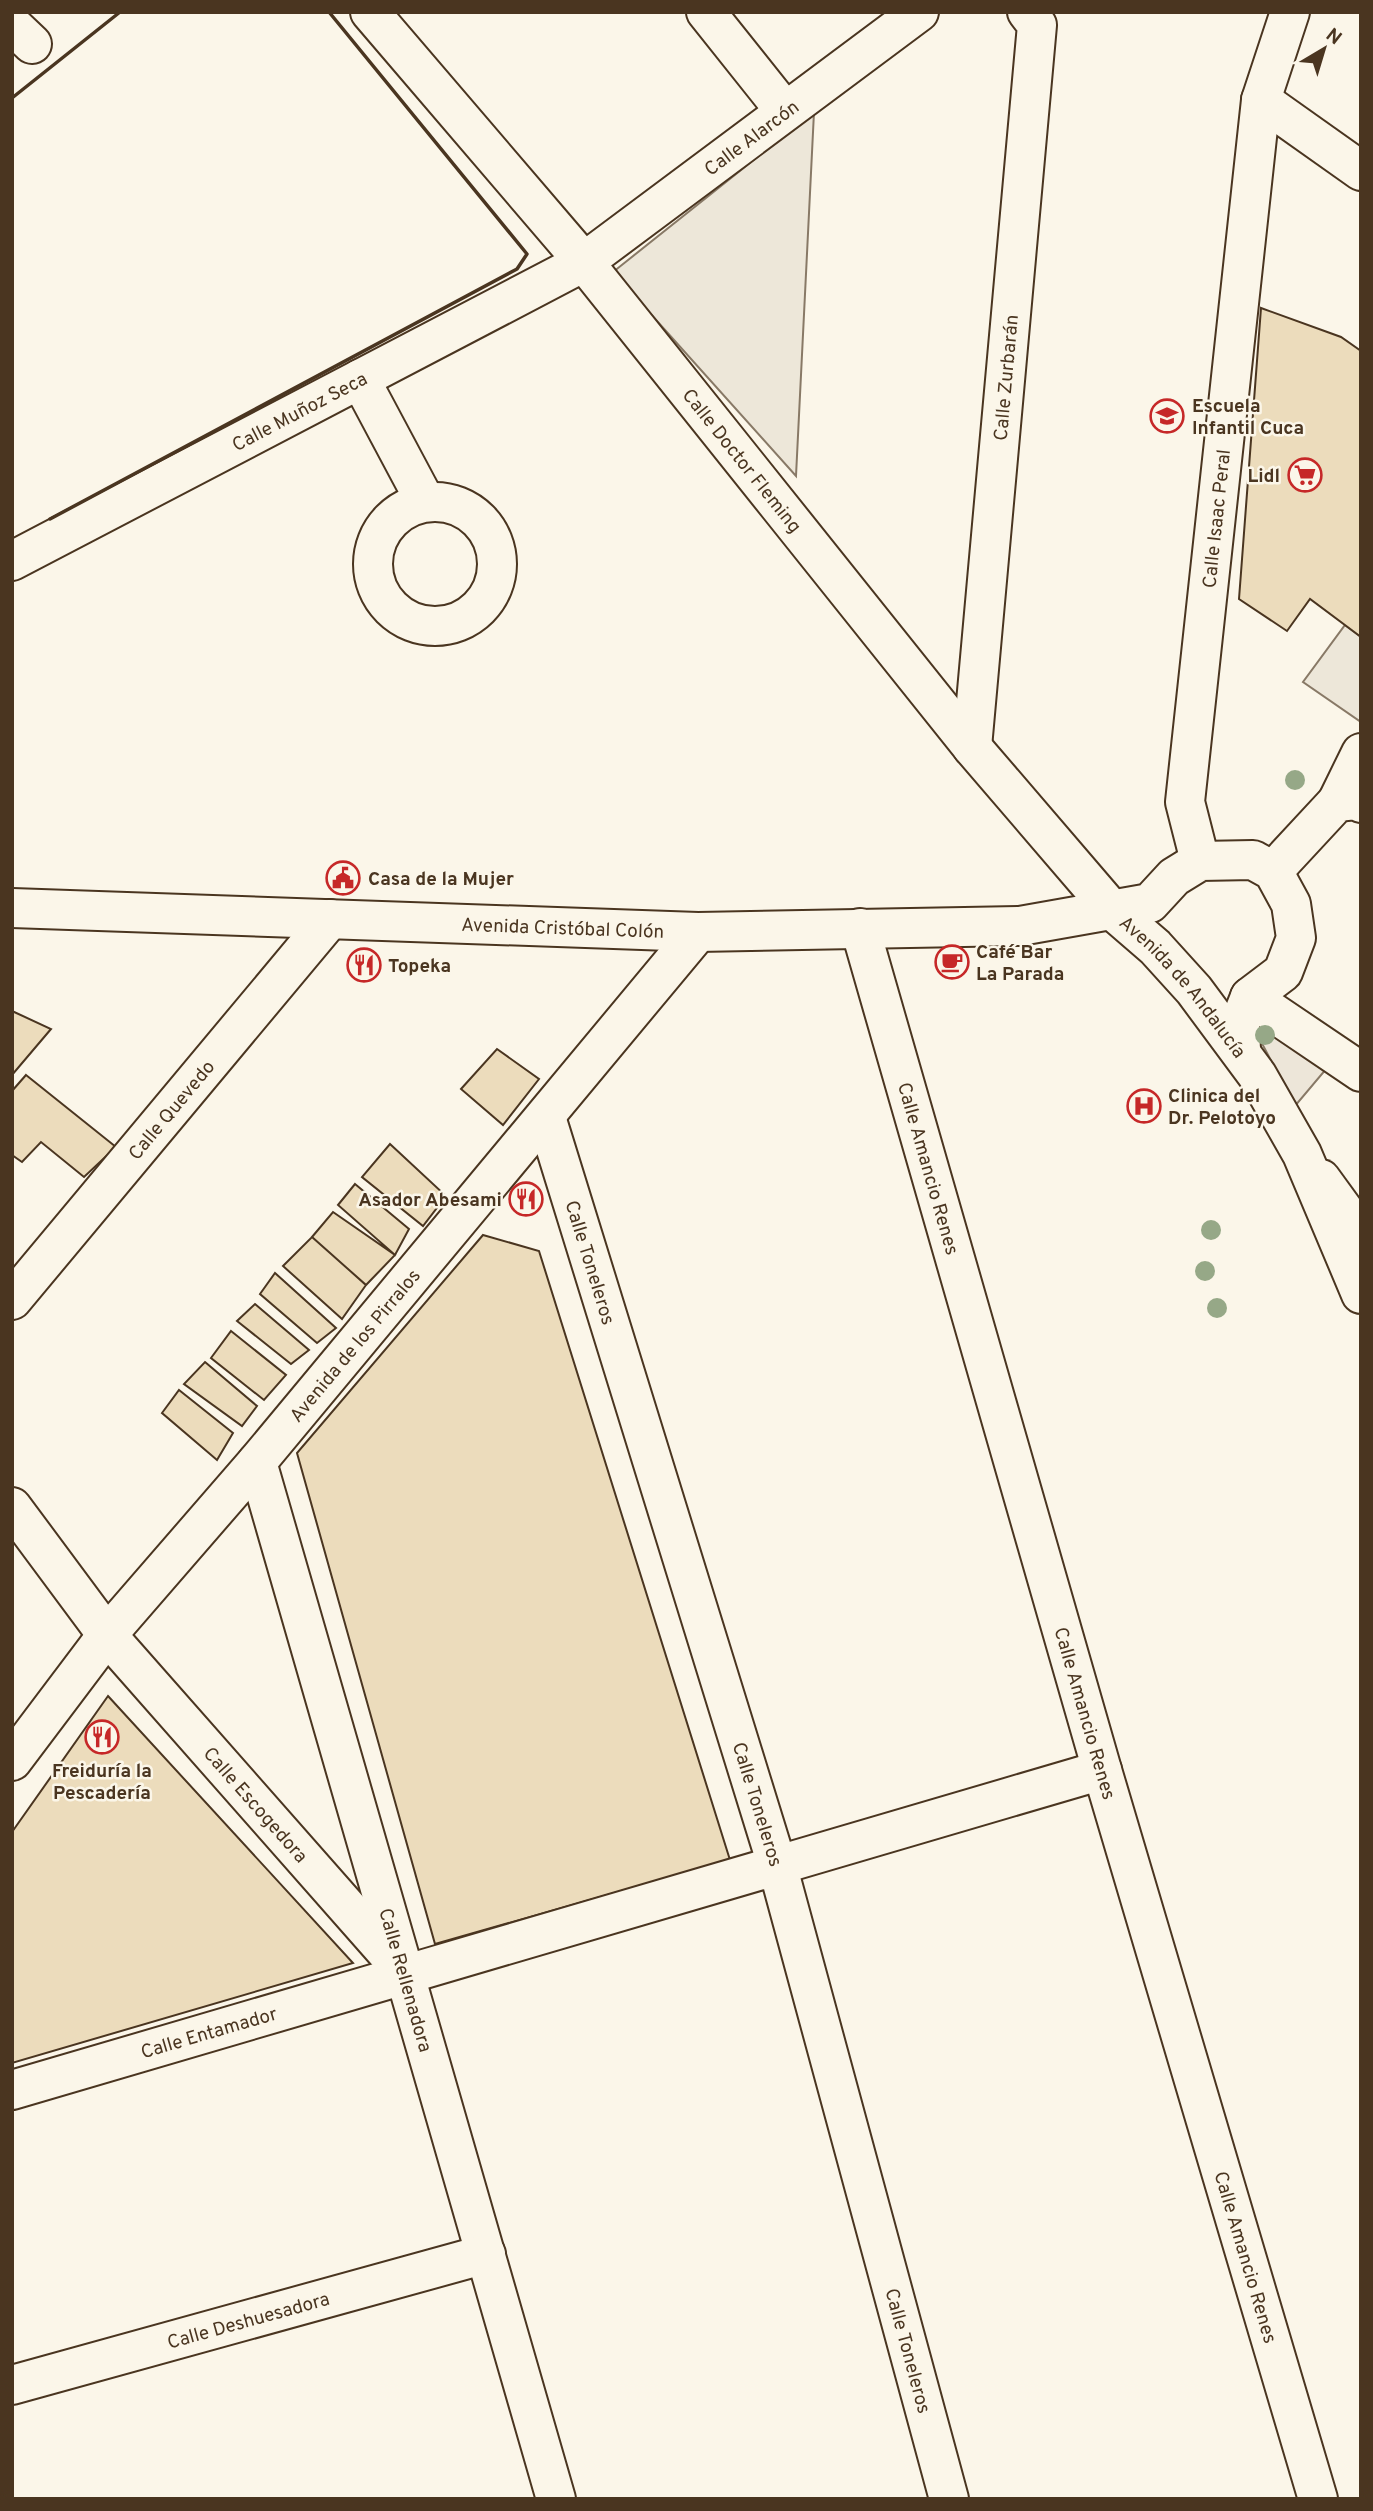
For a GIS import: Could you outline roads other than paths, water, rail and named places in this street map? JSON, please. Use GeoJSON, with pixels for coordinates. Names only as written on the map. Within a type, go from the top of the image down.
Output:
{"type":"FeatureCollection","features":[{"type":"Feature","properties":{"kind":"street","name":"Calle Doctor Fleming"},"geometry":{"type":"LineString","coordinates":[[370,12],[584,262],[972,747],[1111,909]]}},
{"type":"Feature","properties":{"kind":"street"},"geometry":{"type":"LineString","coordinates":[[706,12],[785,111]]}},
{"type":"Feature","properties":{"kind":"street","name":"Calle Alarcón"},"geometry":{"type":"LineString","coordinates":[[584,262],[919,12]]}},
{"type":"Feature","properties":{"kind":"street","name":"Calle Zurbarán"},"geometry":{"type":"LineString","coordinates":[[972,747],[1037,25],[1027,12]]}},
{"type":"Feature","properties":{"kind":"street","name":"Calle Isaac Peral"},"geometry":{"type":"LineString","coordinates":[[1200,861],[1185,802],[1261,100],[1290,12]]}},
{"type":"Feature","properties":{"kind":"street"},"geometry":{"type":"LineString","coordinates":[[1261,100],[1361,171]]}},
{"type":"Feature","properties":{"kind":"street","name":"Calle Muñoz Seca"},"geometry":{"type":"LineString","coordinates":[[12,561],[584,262]]}},
{"type":"Feature","properties":{"kind":"street"},"geometry":{"type":"LineString","coordinates":[[360,379],[425,501]]}},
{"type":"Feature","properties":{"kind":"street"},"geometry":{"type":"LineString","coordinates":[[1273,871],[1349,802],[1361,753]]}},
{"type":"Feature","properties":{"kind":"street"},"geometry":{"type":"LineString","coordinates":[[1200,861],[1253,860],[1273,871],[1291,904],[1296,937],[1283,972],[1250,997],[1240,1022],[1241,1052]]}},
{"type":"Feature","properties":{"kind":"street","name":"Avenida Cristóbal Colón"},"geometry":{"type":"LineString","coordinates":[[12,908],[698,932],[1020,926],[1150,903],[1174,877],[1200,861]]}},
{"type":"Feature","properties":{"kind":"street","name":"Avenida de Andalucía"},"geometry":{"type":"LineString","coordinates":[[1111,909],[1155,947],[1194,990],[1241,1052],[1302,1154],[1361,1294]]}},
{"type":"Feature","properties":{"kind":"street","name":"Calle Quevedo"},"geometry":{"type":"LineString","coordinates":[[12,1300],[330,919]]}},
{"type":"Feature","properties":{"kind":"street","name":"Calle Amancio Renes"},"geometry":{"type":"LineString","coordinates":[[860,928],[1102,1770],[1318,2499]]}},
{"type":"Feature","properties":{"kind":"street","name":"Avenida de los Pirralos"},"geometry":{"type":"LineString","coordinates":[[12,1761],[107,1635],[257,1462],[546,1118],[698,932]]}},
{"type":"Feature","properties":{"kind":"street"},"geometry":{"type":"LineString","coordinates":[[1250,997],[1361,1072]]}},
{"type":"Feature","properties":{"kind":"street","name":"Calle Toneleros"},"geometry":{"type":"LineString","coordinates":[[546,1118],[778,1868],[949,2499]]}},
{"type":"Feature","properties":{"kind":"street"},"geometry":{"type":"LineString","coordinates":[[1302,1154],[1361,1234]]}},
{"type":"Feature","properties":{"kind":"street","name":"Calle Rellenadora"},"geometry":{"type":"LineString","coordinates":[[257,1462],[556,2499]]}},
{"type":"Feature","properties":{"kind":"street"},"geometry":{"type":"LineString","coordinates":[[12,1507],[107,1635]]}},
{"type":"Feature","properties":{"kind":"street","name":"Calle Escogedora"},"geometry":{"type":"LineString","coordinates":[[107,1635],[405,1973]]}},
{"type":"Feature","properties":{"kind":"street","name":"Calle Entamador"},"geometry":{"type":"LineString","coordinates":[[12,2090],[405,1973],[778,1868],[1102,1770]]}},
{"type":"Feature","properties":{"kind":"street","name":"Calle Deshuesadora"},"geometry":{"type":"LineString","coordinates":[[12,2385],[486,2254]]}},
{"type":"Feature","properties":{"kind":"place","name":"Escuela Infantil Cuca"},"geometry":{"type":"Point","coordinates":[1167,416]}},
{"type":"Feature","properties":{"kind":"place","name":"Lidl"},"geometry":{"type":"Point","coordinates":[1305,475]}},
{"type":"Feature","properties":{"kind":"place","name":"Casa de la Mujer"},"geometry":{"type":"Point","coordinates":[343,878]}},
{"type":"Feature","properties":{"kind":"place","name":"Café Bar La Parada"},"geometry":{"type":"Point","coordinates":[952,962]}},
{"type":"Feature","properties":{"kind":"place","name":"Topeka"},"geometry":{"type":"Point","coordinates":[364,965]}},
{"type":"Feature","properties":{"kind":"place","name":"Clinica del Dr. Pelotoyo"},"geometry":{"type":"Point","coordinates":[1144,1106]}},
{"type":"Feature","properties":{"kind":"place","name":"Asador Abesami"},"geometry":{"type":"Point","coordinates":[526,1199]}},
{"type":"Feature","properties":{"kind":"place","name":"Freiduría la Pescadería"},"geometry":{"type":"Point","coordinates":[102,1737]}}]}
